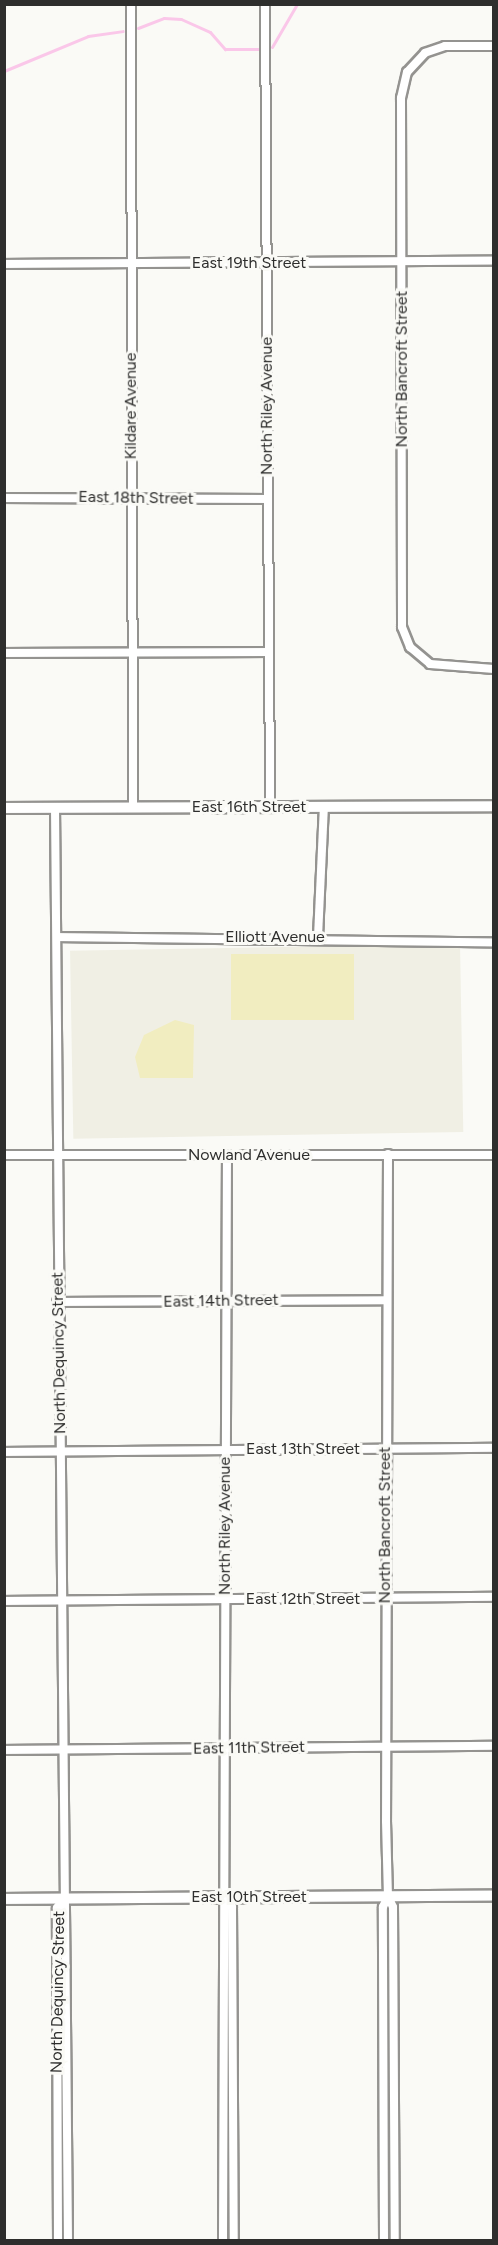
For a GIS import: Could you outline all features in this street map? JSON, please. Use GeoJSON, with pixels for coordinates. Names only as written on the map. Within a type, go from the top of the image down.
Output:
{"type":"FeatureCollection","features":[{"type":"Feature","properties":{"kind":"main road","name":"East 16th Street"},"geometry":{"type":"LineString","coordinates":[[4,808],[494,806]]}},
{"type":"Feature","properties":{"kind":"main road","name":"East 10th Street"},"geometry":{"type":"LineString","coordinates":[[4,1899],[494,1896]]}},
{"type":"Feature","properties":{"kind":"street","name":"Kildare Avenue"},"geometry":{"type":"LineString","coordinates":[[130,4],[133,807]]}},
{"type":"Feature","properties":{"kind":"street","name":"North Riley Avenue"},"geometry":{"type":"LineString","coordinates":[[265,4],[270,807]]}},
{"type":"Feature","properties":{"kind":"street","name":"North Bancroft Street"},"geometry":{"type":"LineString","coordinates":[[494,46],[438,47],[414,63],[401,94],[402,623],[410,647],[433,666],[494,669]]}},
{"type":"Feature","properties":{"kind":"street","name":"East 19th Street"},"geometry":{"type":"LineString","coordinates":[[4,264],[494,261]]}},
{"type":"Feature","properties":{"kind":"street","name":"East 18th Street"},"geometry":{"type":"LineString","coordinates":[[4,498],[267,499]]}},
{"type":"Feature","properties":{"kind":"street"},"geometry":{"type":"LineString","coordinates":[[4,653],[269,652]]}},
{"type":"Feature","properties":{"kind":"street","name":"North Dequincy Street"},"geometry":{"type":"LineString","coordinates":[[55,807],[57,1302],[61,1451],[63,1899],[68,2241]]}},
{"type":"Feature","properties":{"kind":"street"},"geometry":{"type":"LineString","coordinates":[[318,937],[324,807]]}},
{"type":"Feature","properties":{"kind":"street","name":"Elliott Avenue"},"geometry":{"type":"LineString","coordinates":[[57,938],[318,937],[494,942]]}},
{"type":"Feature","properties":{"kind":"street","name":"North Bancroft Street"},"geometry":{"type":"LineString","coordinates":[[388,1154],[384,1300],[386,1747],[388,1896],[393,1907],[395,2241]]}},
{"type":"Feature","properties":{"kind":"street","name":"Nowland Avenue"},"geometry":{"type":"LineString","coordinates":[[4,1155],[494,1155]]}},
{"type":"Feature","properties":{"kind":"street","name":"North Riley Avenue"},"geometry":{"type":"LineString","coordinates":[[227,1155],[224,1450],[227,1898],[232,1907],[234,2241]]}},
{"type":"Feature","properties":{"kind":"street","name":"East 14th Street"},"geometry":{"type":"LineString","coordinates":[[57,1302],[384,1300]]}},
{"type":"Feature","properties":{"kind":"street","name":"East 13th Street"},"geometry":{"type":"LineString","coordinates":[[4,1452],[494,1448]]}},
{"type":"Feature","properties":{"kind":"street","name":"East 12th Street"},"geometry":{"type":"LineString","coordinates":[[4,1601],[494,1597]]}},
{"type":"Feature","properties":{"kind":"street","name":"East 11th Street"},"geometry":{"type":"LineString","coordinates":[[4,1750],[494,1746]]}},
{"type":"Feature","properties":{"kind":"street","name":"North Bancroft Street"},"geometry":{"type":"LineString","coordinates":[[384,2241],[383,1907],[388,1896]]}},
{"type":"Feature","properties":{"kind":"street","name":"North Riley Avenue"},"geometry":{"type":"LineString","coordinates":[[223,2241],[222,1906],[227,1898]]}},
{"type":"Feature","properties":{"kind":"street","name":"North Dequincy Street"},"geometry":{"type":"LineString","coordinates":[[58,2241],[57,1908],[63,1899]]}},
{"type":"Feature","properties":{"kind":"street"},"geometry":{"type":"LineString","coordinates":[[384,2082],[394,2082]]}},
{"type":"Feature","properties":{"kind":"street"},"geometry":{"type":"LineString","coordinates":[[222,2084],[233,2084]]}},
{"type":"Feature","properties":{"kind":"street","name":"North Dequincy Street"},"geometry":{"type":"LineString","coordinates":[[57,2086],[67,2086]]}},
{"type":"Feature","properties":{"kind":"shaded area"},"geometry":{"type":"Polygon","coordinates":[[[460,944],[463,1132],[73,1139],[70,951],[460,944]]]}},
{"type":"Feature","properties":{"kind":"shaded area"},"geometry":{"type":"Polygon","coordinates":[[[231,954],[354,954],[354,1020],[231,1020],[231,954]]]}},
{"type":"Feature","properties":{"kind":"shaded area"},"geometry":{"type":"Polygon","coordinates":[[[175,1020],[194,1025],[193,1078],[140,1078],[135,1057],[144,1035],[175,1020]]]}},
{"type":"Feature","properties":{"kind":"waterway"},"geometry":{"type":"LineString","coordinates":[[272,47],[297,4]]}},
{"type":"Feature","properties":{"kind":"waterway"},"geometry":{"type":"LineString","coordinates":[[138,28],[164,18],[181,19],[210,32],[225,49],[258,49]]}},
{"type":"Feature","properties":{"kind":"waterway"},"geometry":{"type":"LineString","coordinates":[[4,71],[88,36],[123,31]]}}]}
